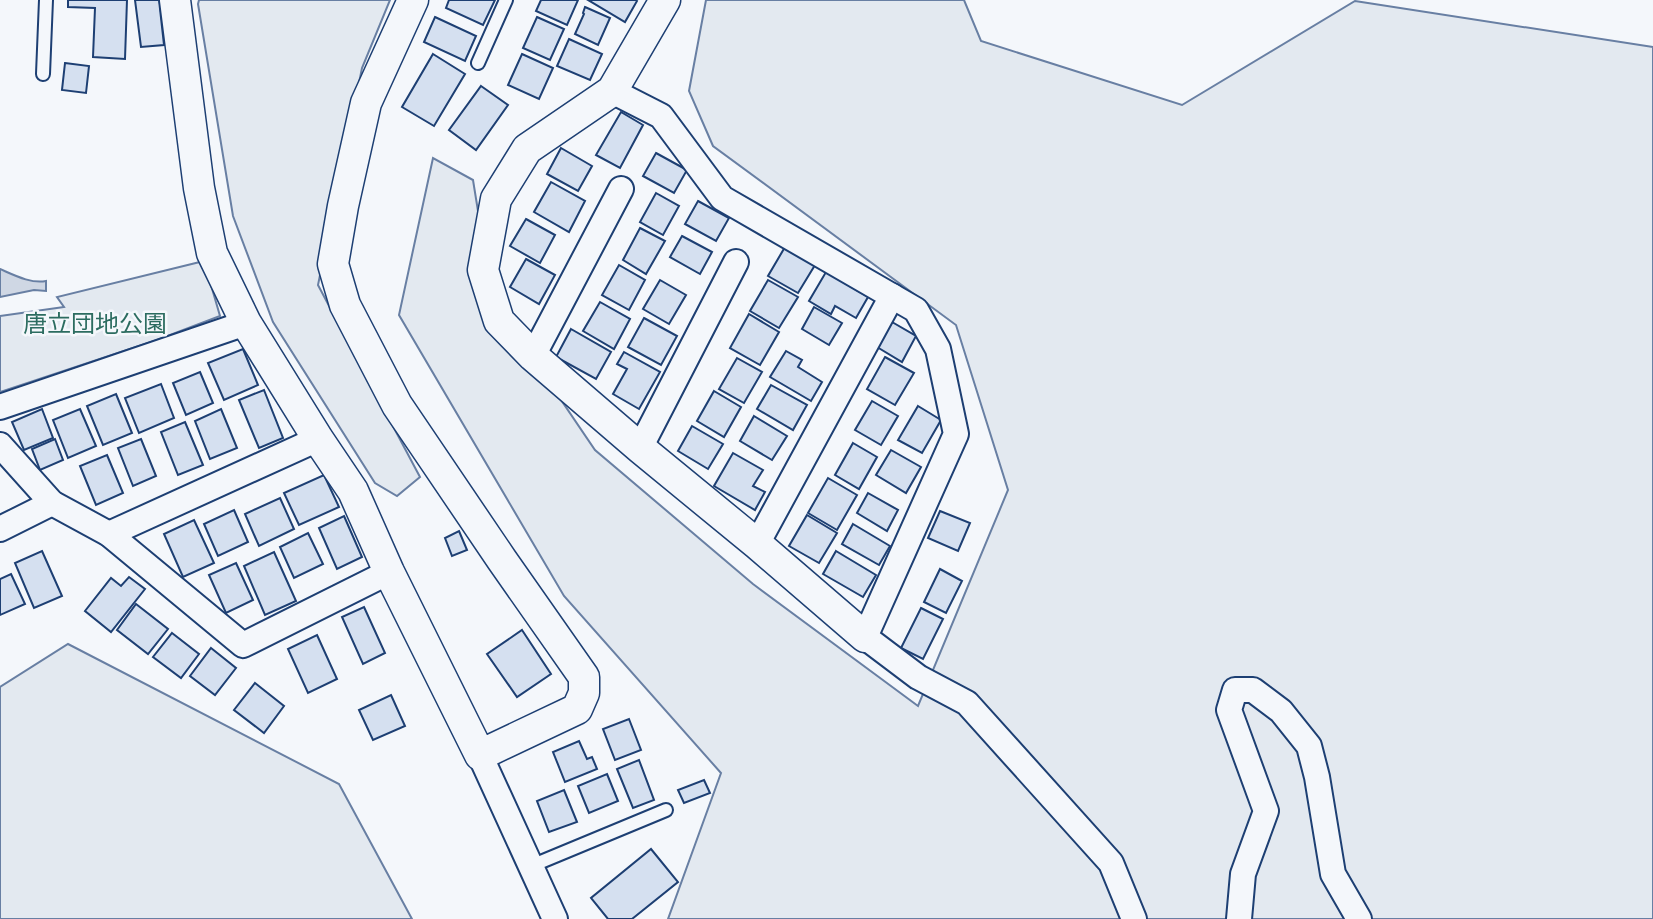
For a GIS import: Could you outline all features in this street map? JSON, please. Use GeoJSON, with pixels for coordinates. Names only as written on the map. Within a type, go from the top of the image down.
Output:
{"type":"FeatureCollection","features":[{"type":"Feature","properties":{"kind":"street"},"geometry":{"type":"LineString","coordinates":[[175,0],[199,188],[212,253],[246,323],[317,439],[353,491],[389,572],[480,755],[555,919]]}},
{"type":"Feature","properties":{"kind":"street"},"geometry":{"type":"LineString","coordinates":[[413,0],[366,103],[333,264],[345,304],[397,405],[584,677],[584,693],[577,709],[480,755]]}},
{"type":"Feature","properties":{"kind":"street"},"geometry":{"type":"LineString","coordinates":[[665,0],[612,91],[527,149],[496,199],[483,270],[499,321],[533,356],[865,637],[918,677],[967,703],[1111,863],[1134,919]]}},
{"type":"Feature","properties":{"kind":"street"},"geometry":{"type":"LineString","coordinates":[[612,91],[661,116],[722,198],[916,310],[938,349],[956,434],[865,637]]}},
{"type":"Feature","properties":{"kind":"street"},"geometry":{"type":"LineString","coordinates":[[533,356],[621,189]]}},
{"type":"Feature","properties":{"kind":"street"},"geometry":{"type":"LineString","coordinates":[[640,448],[736,262]]}},
{"type":"Feature","properties":{"kind":"street"},"geometry":{"type":"LineString","coordinates":[[757,544],[892,296]]}},
{"type":"Feature","properties":{"kind":"street"},"geometry":{"type":"LineString","coordinates":[[0,407],[246,323]]}},
{"type":"Feature","properties":{"kind":"street"},"geometry":{"type":"LineString","coordinates":[[109,534],[317,439]]}},
{"type":"Feature","properties":{"kind":"street"},"geometry":{"type":"LineString","coordinates":[[0,445],[52,503],[109,534],[243,645],[389,572]]}},
{"type":"Feature","properties":{"kind":"street"},"geometry":{"type":"LineString","coordinates":[[0,529],[52,503]]}},
{"type":"Feature","properties":{"kind":"street"},"geometry":{"type":"LineString","coordinates":[[1239,919],[1243,874],[1266,811],[1229,710],[1235,690],[1253,690],[1272,704],[1281,711],[1309,746],[1317,777],[1333,874],[1359,919]]}},
{"type":"Feature","properties":{"kind":"lane"},"geometry":{"type":"LineString","coordinates":[[43,74],[46,0]]}},
{"type":"Feature","properties":{"kind":"lane"},"geometry":{"type":"LineString","coordinates":[[478,63],[506,0]]}},
{"type":"Feature","properties":{"kind":"lane"},"geometry":{"type":"LineString","coordinates":[[531,866],[666,810]]}},
{"type":"Feature","properties":{"kind":"green space"},"geometry":{"type":"Polygon","coordinates":[[[199,0],[390,0],[362,68],[318,285],[420,477],[397,496],[375,483],[273,322],[233,216],[199,0]]]}},
{"type":"Feature","properties":{"kind":"green space"},"geometry":{"type":"Polygon","coordinates":[[[706,0],[964,0],[981,41],[1182,105],[1355,1],[1653,47],[1653,919],[668,919],[721,773],[564,596],[399,315],[433,158],[473,180],[492,298],[595,450],[753,584],[918,706],[1008,490],[956,325],[713,146],[689,91],[706,0]]]}},
{"type":"Feature","properties":{"kind":"green space","name":"唐立団地公園"},"geometry":{"type":"Polygon","coordinates":[[[204,261],[220,316],[157,340],[0,392],[0,316],[64,307],[57,297],[204,261]]]}},
{"type":"Feature","properties":{"kind":"green space"},"geometry":{"type":"Polygon","coordinates":[[[68,644],[339,784],[412,919],[0,919],[0,687],[68,644]]]}},
{"type":"Feature","properties":{"kind":"shaded area"},"geometry":{"type":"Polygon","coordinates":[[[0,269],[29,280],[46,281],[46,291],[34,290],[0,297],[0,269]]]}},
{"type":"Feature","properties":{"kind":"building"},"geometry":{"type":"Polygon","coordinates":[[[68,0],[127,0],[125,59],[93,57],[95,8],[68,7],[68,0]]]}},
{"type":"Feature","properties":{"kind":"building"},"geometry":{"type":"Polygon","coordinates":[[[135,0],[159,0],[164,45],[141,47],[135,0]]]}},
{"type":"Feature","properties":{"kind":"building"},"geometry":{"type":"Polygon","coordinates":[[[449,0],[495,0],[483,25],[446,8],[449,0]]]}},
{"type":"Feature","properties":{"kind":"building"},"geometry":{"type":"Polygon","coordinates":[[[541,0],[578,0],[567,25],[536,11],[541,0]]]}},
{"type":"Feature","properties":{"kind":"building"},"geometry":{"type":"Polygon","coordinates":[[[588,0],[636,0],[637,1],[625,22],[588,0]]]}},
{"type":"Feature","properties":{"kind":"building"},"geometry":{"type":"Polygon","coordinates":[[[585,7],[610,18],[598,45],[575,34],[585,7]]]}},
{"type":"Feature","properties":{"kind":"building"},"geometry":{"type":"Polygon","coordinates":[[[435,17],[476,36],[465,61],[424,42],[435,17]]]}},
{"type":"Feature","properties":{"kind":"building"},"geometry":{"type":"Polygon","coordinates":[[[537,17],[564,29],[550,60],[523,48],[537,17]]]}},
{"type":"Feature","properties":{"kind":"building"},"geometry":{"type":"Polygon","coordinates":[[[569,39],[602,54],[590,80],[557,66],[569,39]]]}},
{"type":"Feature","properties":{"kind":"building"},"geometry":{"type":"Polygon","coordinates":[[[433,54],[465,74],[434,126],[402,107],[433,54]]]}},
{"type":"Feature","properties":{"kind":"building"},"geometry":{"type":"Polygon","coordinates":[[[522,54],[553,68],[539,99],[508,85],[522,54]]]}},
{"type":"Feature","properties":{"kind":"building"},"geometry":{"type":"Polygon","coordinates":[[[65,63],[89,66],[86,93],[62,90],[65,63]]]}},
{"type":"Feature","properties":{"kind":"building"},"geometry":{"type":"Polygon","coordinates":[[[481,86],[508,105],[476,150],[449,130],[481,86]]]}},
{"type":"Feature","properties":{"kind":"building"},"geometry":{"type":"Polygon","coordinates":[[[621,112],[643,125],[620,168],[596,155],[621,112]]]}},
{"type":"Feature","properties":{"kind":"building"},"geometry":{"type":"Polygon","coordinates":[[[561,148],[592,166],[578,191],[547,174],[561,148]]]}},
{"type":"Feature","properties":{"kind":"building"},"geometry":{"type":"Polygon","coordinates":[[[656,153],[687,170],[674,193],[643,176],[656,153]]]}},
{"type":"Feature","properties":{"kind":"building"},"geometry":{"type":"Polygon","coordinates":[[[551,182],[585,201],[569,232],[534,212],[551,182]]]}},
{"type":"Feature","properties":{"kind":"building"},"geometry":{"type":"Polygon","coordinates":[[[656,193],[679,206],[663,235],[640,222],[656,193]]]}},
{"type":"Feature","properties":{"kind":"building"},"geometry":{"type":"Polygon","coordinates":[[[698,201],[729,218],[716,241],[685,224],[698,201]]]}},
{"type":"Feature","properties":{"kind":"building"},"geometry":{"type":"Polygon","coordinates":[[[526,219],[555,235],[540,263],[510,246],[526,219]]]}},
{"type":"Feature","properties":{"kind":"building"},"geometry":{"type":"Polygon","coordinates":[[[640,228],[665,241],[646,274],[623,260],[640,228]]]}},
{"type":"Feature","properties":{"kind":"building"},"geometry":{"type":"Polygon","coordinates":[[[682,236],[712,252],[700,274],[670,257],[682,236]]]}},
{"type":"Feature","properties":{"kind":"building"},"geometry":{"type":"Polygon","coordinates":[[[785,247],[815,265],[798,293],[768,276],[785,247]]]}},
{"type":"Feature","properties":{"kind":"building"},"geometry":{"type":"Polygon","coordinates":[[[526,259],[555,275],[539,304],[510,287],[526,259]]]}},
{"type":"Feature","properties":{"kind":"building"},"geometry":{"type":"Polygon","coordinates":[[[619,265],[645,280],[629,310],[602,295],[619,265]]]}},
{"type":"Feature","properties":{"kind":"building"},"geometry":{"type":"Polygon","coordinates":[[[826,272],[868,297],[856,318],[835,306],[831,314],[809,301],[826,272]]]}},
{"type":"Feature","properties":{"kind":"building"},"geometry":{"type":"Polygon","coordinates":[[[660,280],[686,295],[669,324],[643,309],[660,280]]]}},
{"type":"Feature","properties":{"kind":"building"},"geometry":{"type":"Polygon","coordinates":[[[768,280],[798,297],[779,328],[750,311],[768,280]]]}},
{"type":"Feature","properties":{"kind":"building"},"geometry":{"type":"Polygon","coordinates":[[[600,302],[630,319],[614,349],[583,331],[600,302]]]}},
{"type":"Feature","properties":{"kind":"building"},"geometry":{"type":"Polygon","coordinates":[[[814,307],[842,323],[829,345],[802,329],[814,307]]]}},
{"type":"Feature","properties":{"kind":"building"},"geometry":{"type":"Polygon","coordinates":[[[749,314],[779,332],[760,365],[730,348],[749,314]]]}},
{"type":"Feature","properties":{"kind":"building"},"geometry":{"type":"Polygon","coordinates":[[[644,318],[677,336],[661,365],[628,347],[644,318]]]}},
{"type":"Feature","properties":{"kind":"building"},"geometry":{"type":"Polygon","coordinates":[[[892,322],[916,336],[902,362],[877,347],[892,322]]]}},
{"type":"Feature","properties":{"kind":"building"},"geometry":{"type":"Polygon","coordinates":[[[571,329],[611,352],[596,379],[556,357],[571,329]]]}},
{"type":"Feature","properties":{"kind":"building"},"geometry":{"type":"Polygon","coordinates":[[[243,349],[258,385],[224,400],[208,363],[243,349]]]}},
{"type":"Feature","properties":{"kind":"building"},"geometry":{"type":"Polygon","coordinates":[[[786,351],[802,360],[798,367],[822,382],[811,401],[770,377],[786,351]]]}},
{"type":"Feature","properties":{"kind":"building"},"geometry":{"type":"Polygon","coordinates":[[[624,352],[660,372],[639,409],[613,394],[627,369],[617,364],[624,352]]]}},
{"type":"Feature","properties":{"kind":"building"},"geometry":{"type":"Polygon","coordinates":[[[885,357],[914,373],[895,405],[867,389],[885,357]]]}},
{"type":"Feature","properties":{"kind":"building"},"geometry":{"type":"Polygon","coordinates":[[[737,358],[762,372],[744,403],[719,389],[737,358]]]}},
{"type":"Feature","properties":{"kind":"building"},"geometry":{"type":"Polygon","coordinates":[[[200,372],[213,403],[186,415],[173,383],[200,372]]]}},
{"type":"Feature","properties":{"kind":"building"},"geometry":{"type":"Polygon","coordinates":[[[161,384],[174,418],[139,433],[125,398],[161,384]]]}},
{"type":"Feature","properties":{"kind":"building"},"geometry":{"type":"Polygon","coordinates":[[[771,385],[807,405],[793,430],[757,409],[771,385]]]}},
{"type":"Feature","properties":{"kind":"building"},"geometry":{"type":"Polygon","coordinates":[[[264,390],[283,438],[259,448],[239,400],[264,390]]]}},
{"type":"Feature","properties":{"kind":"building"},"geometry":{"type":"Polygon","coordinates":[[[714,391],[741,407],[724,437],[697,421],[714,391]]]}},
{"type":"Feature","properties":{"kind":"building"},"geometry":{"type":"Polygon","coordinates":[[[116,394],[132,433],[103,445],[87,406],[116,394]]]}},
{"type":"Feature","properties":{"kind":"building"},"geometry":{"type":"Polygon","coordinates":[[[872,401],[898,416],[881,445],[855,430],[872,401]]]}},
{"type":"Feature","properties":{"kind":"building"},"geometry":{"type":"Polygon","coordinates":[[[918,406],[941,420],[922,453],[898,440],[918,406]]]}},
{"type":"Feature","properties":{"kind":"building"},"geometry":{"type":"Polygon","coordinates":[[[42,409],[53,438],[24,450],[12,422],[42,409]]]}},
{"type":"Feature","properties":{"kind":"building"},"geometry":{"type":"Polygon","coordinates":[[[80,409],[96,446],[68,458],[53,420],[80,409]]]}},
{"type":"Feature","properties":{"kind":"building"},"geometry":{"type":"Polygon","coordinates":[[[221,409],[237,448],[210,459],[195,421],[221,409]]]}},
{"type":"Feature","properties":{"kind":"building"},"geometry":{"type":"Polygon","coordinates":[[[754,416],[787,436],[772,460],[740,441],[754,416]]]}},
{"type":"Feature","properties":{"kind":"building"},"geometry":{"type":"Polygon","coordinates":[[[185,422],[203,465],[178,475],[161,432],[185,422]]]}},
{"type":"Feature","properties":{"kind":"building"},"geometry":{"type":"Polygon","coordinates":[[[692,426],[723,444],[708,469],[678,451],[692,426]]]}},
{"type":"Feature","properties":{"kind":"building"},"geometry":{"type":"Polygon","coordinates":[[[55,439],[63,460],[40,470],[32,449],[55,439]]]}},
{"type":"Feature","properties":{"kind":"building"},"geometry":{"type":"Polygon","coordinates":[[[141,439],[156,476],[133,486],[118,448],[141,439]]]}},
{"type":"Feature","properties":{"kind":"building"},"geometry":{"type":"Polygon","coordinates":[[[853,443],[877,457],[859,489],[835,475],[853,443]]]}},
{"type":"Feature","properties":{"kind":"building"},"geometry":{"type":"Polygon","coordinates":[[[891,450],[921,467],[906,493],[876,475],[891,450]]]}},
{"type":"Feature","properties":{"kind":"building"},"geometry":{"type":"Polygon","coordinates":[[[733,453],[763,470],[753,486],[765,492],[755,510],[714,486],[733,453]]]}},
{"type":"Feature","properties":{"kind":"building"},"geometry":{"type":"Polygon","coordinates":[[[107,455],[123,493],[96,505],[80,466],[107,455]]]}},
{"type":"Feature","properties":{"kind":"building"},"geometry":{"type":"Polygon","coordinates":[[[324,475],[339,507],[299,525],[284,493],[324,475]]]}},
{"type":"Feature","properties":{"kind":"building"},"geometry":{"type":"Polygon","coordinates":[[[828,478],[857,495],[837,530],[808,513],[828,478]]]}},
{"type":"Feature","properties":{"kind":"building"},"geometry":{"type":"Polygon","coordinates":[[[868,493],[898,510],[887,531],[857,513],[868,493]]]}},
{"type":"Feature","properties":{"kind":"building"},"geometry":{"type":"Polygon","coordinates":[[[280,498],[294,529],[259,546],[245,514],[280,498]]]}},
{"type":"Feature","properties":{"kind":"building"},"geometry":{"type":"Polygon","coordinates":[[[234,510],[248,542],[218,556],[204,524],[234,510]]]}},
{"type":"Feature","properties":{"kind":"building"},"geometry":{"type":"Polygon","coordinates":[[[940,511],[970,523],[958,551],[928,538],[940,511]]]}},
{"type":"Feature","properties":{"kind":"building"},"geometry":{"type":"Polygon","coordinates":[[[807,515],[837,533],[819,563],[789,546],[807,515]]]}},
{"type":"Feature","properties":{"kind":"building"},"geometry":{"type":"Polygon","coordinates":[[[344,516],[362,557],[337,569],[319,528],[344,516]]]}},
{"type":"Feature","properties":{"kind":"building"},"geometry":{"type":"Polygon","coordinates":[[[194,520],[214,563],[183,577],[164,534],[194,520]]]}},
{"type":"Feature","properties":{"kind":"building"},"geometry":{"type":"Polygon","coordinates":[[[853,524],[890,546],[879,565],[842,544],[853,524]]]}},
{"type":"Feature","properties":{"kind":"building"},"geometry":{"type":"Polygon","coordinates":[[[459,531],[467,550],[452,556],[445,538],[459,531]]]}},
{"type":"Feature","properties":{"kind":"building"},"geometry":{"type":"Polygon","coordinates":[[[308,533],[323,564],[294,578],[280,547],[308,533]]]}},
{"type":"Feature","properties":{"kind":"building"},"geometry":{"type":"Polygon","coordinates":[[[42,551],[62,596],[34,608],[15,563],[42,551]]]}},
{"type":"Feature","properties":{"kind":"building"},"geometry":{"type":"Polygon","coordinates":[[[836,551],[876,575],[863,597],[823,574],[836,551]]]}},
{"type":"Feature","properties":{"kind":"building"},"geometry":{"type":"Polygon","coordinates":[[[274,552],[296,601],[265,615],[244,566],[274,552]]]}},
{"type":"Feature","properties":{"kind":"building"},"geometry":{"type":"Polygon","coordinates":[[[236,563],[253,600],[226,613],[209,575],[236,563]]]}},
{"type":"Feature","properties":{"kind":"building"},"geometry":{"type":"Polygon","coordinates":[[[940,569],[962,581],[946,613],[924,602],[940,569]]]}},
{"type":"Feature","properties":{"kind":"building"},"geometry":{"type":"Polygon","coordinates":[[[11,574],[25,604],[0,615],[0,579],[11,574]]]}},
{"type":"Feature","properties":{"kind":"building"},"geometry":{"type":"Polygon","coordinates":[[[129,577],[145,589],[111,632],[85,611],[111,578],[121,586],[129,577]]]}},
{"type":"Feature","properties":{"kind":"building"},"geometry":{"type":"Polygon","coordinates":[[[136,604],[168,629],[148,654],[117,630],[136,604]]]}},
{"type":"Feature","properties":{"kind":"building"},"geometry":{"type":"Polygon","coordinates":[[[364,607],[385,653],[363,664],[342,617],[364,607]]]}},
{"type":"Feature","properties":{"kind":"building"},"geometry":{"type":"Polygon","coordinates":[[[921,608],[943,619],[923,659],[901,648],[921,608]]]}},
{"type":"Feature","properties":{"kind":"building"},"geometry":{"type":"Polygon","coordinates":[[[522,630],[551,674],[517,697],[487,654],[522,630]]]}},
{"type":"Feature","properties":{"kind":"building"},"geometry":{"type":"Polygon","coordinates":[[[172,633],[199,654],[181,678],[153,657],[172,633]]]}},
{"type":"Feature","properties":{"kind":"building"},"geometry":{"type":"Polygon","coordinates":[[[317,635],[337,679],[308,693],[288,649],[317,635]]]}},
{"type":"Feature","properties":{"kind":"building"},"geometry":{"type":"Polygon","coordinates":[[[211,648],[236,668],[215,695],[190,676],[211,648]]]}},
{"type":"Feature","properties":{"kind":"building"},"geometry":{"type":"Polygon","coordinates":[[[255,683],[284,706],[264,733],[234,710],[255,683]]]}},
{"type":"Feature","properties":{"kind":"building"},"geometry":{"type":"Polygon","coordinates":[[[391,695],[405,726],[373,740],[359,710],[391,695]]]}},
{"type":"Feature","properties":{"kind":"building"},"geometry":{"type":"Polygon","coordinates":[[[629,719],[641,750],[615,760],[603,729],[629,719]]]}},
{"type":"Feature","properties":{"kind":"building"},"geometry":{"type":"Polygon","coordinates":[[[579,741],[587,759],[592,757],[597,769],[565,782],[553,752],[579,741]]]}},
{"type":"Feature","properties":{"kind":"building"},"geometry":{"type":"Polygon","coordinates":[[[639,760],[654,800],[633,808],[617,769],[639,760]]]}},
{"type":"Feature","properties":{"kind":"building"},"geometry":{"type":"Polygon","coordinates":[[[607,774],[618,801],[589,813],[578,786],[607,774]]]}},
{"type":"Feature","properties":{"kind":"building"},"geometry":{"type":"Polygon","coordinates":[[[704,780],[710,793],[684,803],[678,790],[704,780]]]}},
{"type":"Feature","properties":{"kind":"building"},"geometry":{"type":"Polygon","coordinates":[[[564,790],[577,822],[549,832],[537,801],[564,790]]]}},
{"type":"Feature","properties":{"kind":"building"},"geometry":{"type":"Polygon","coordinates":[[[651,849],[678,882],[632,919],[608,919],[591,898],[651,849]]]}}]}
